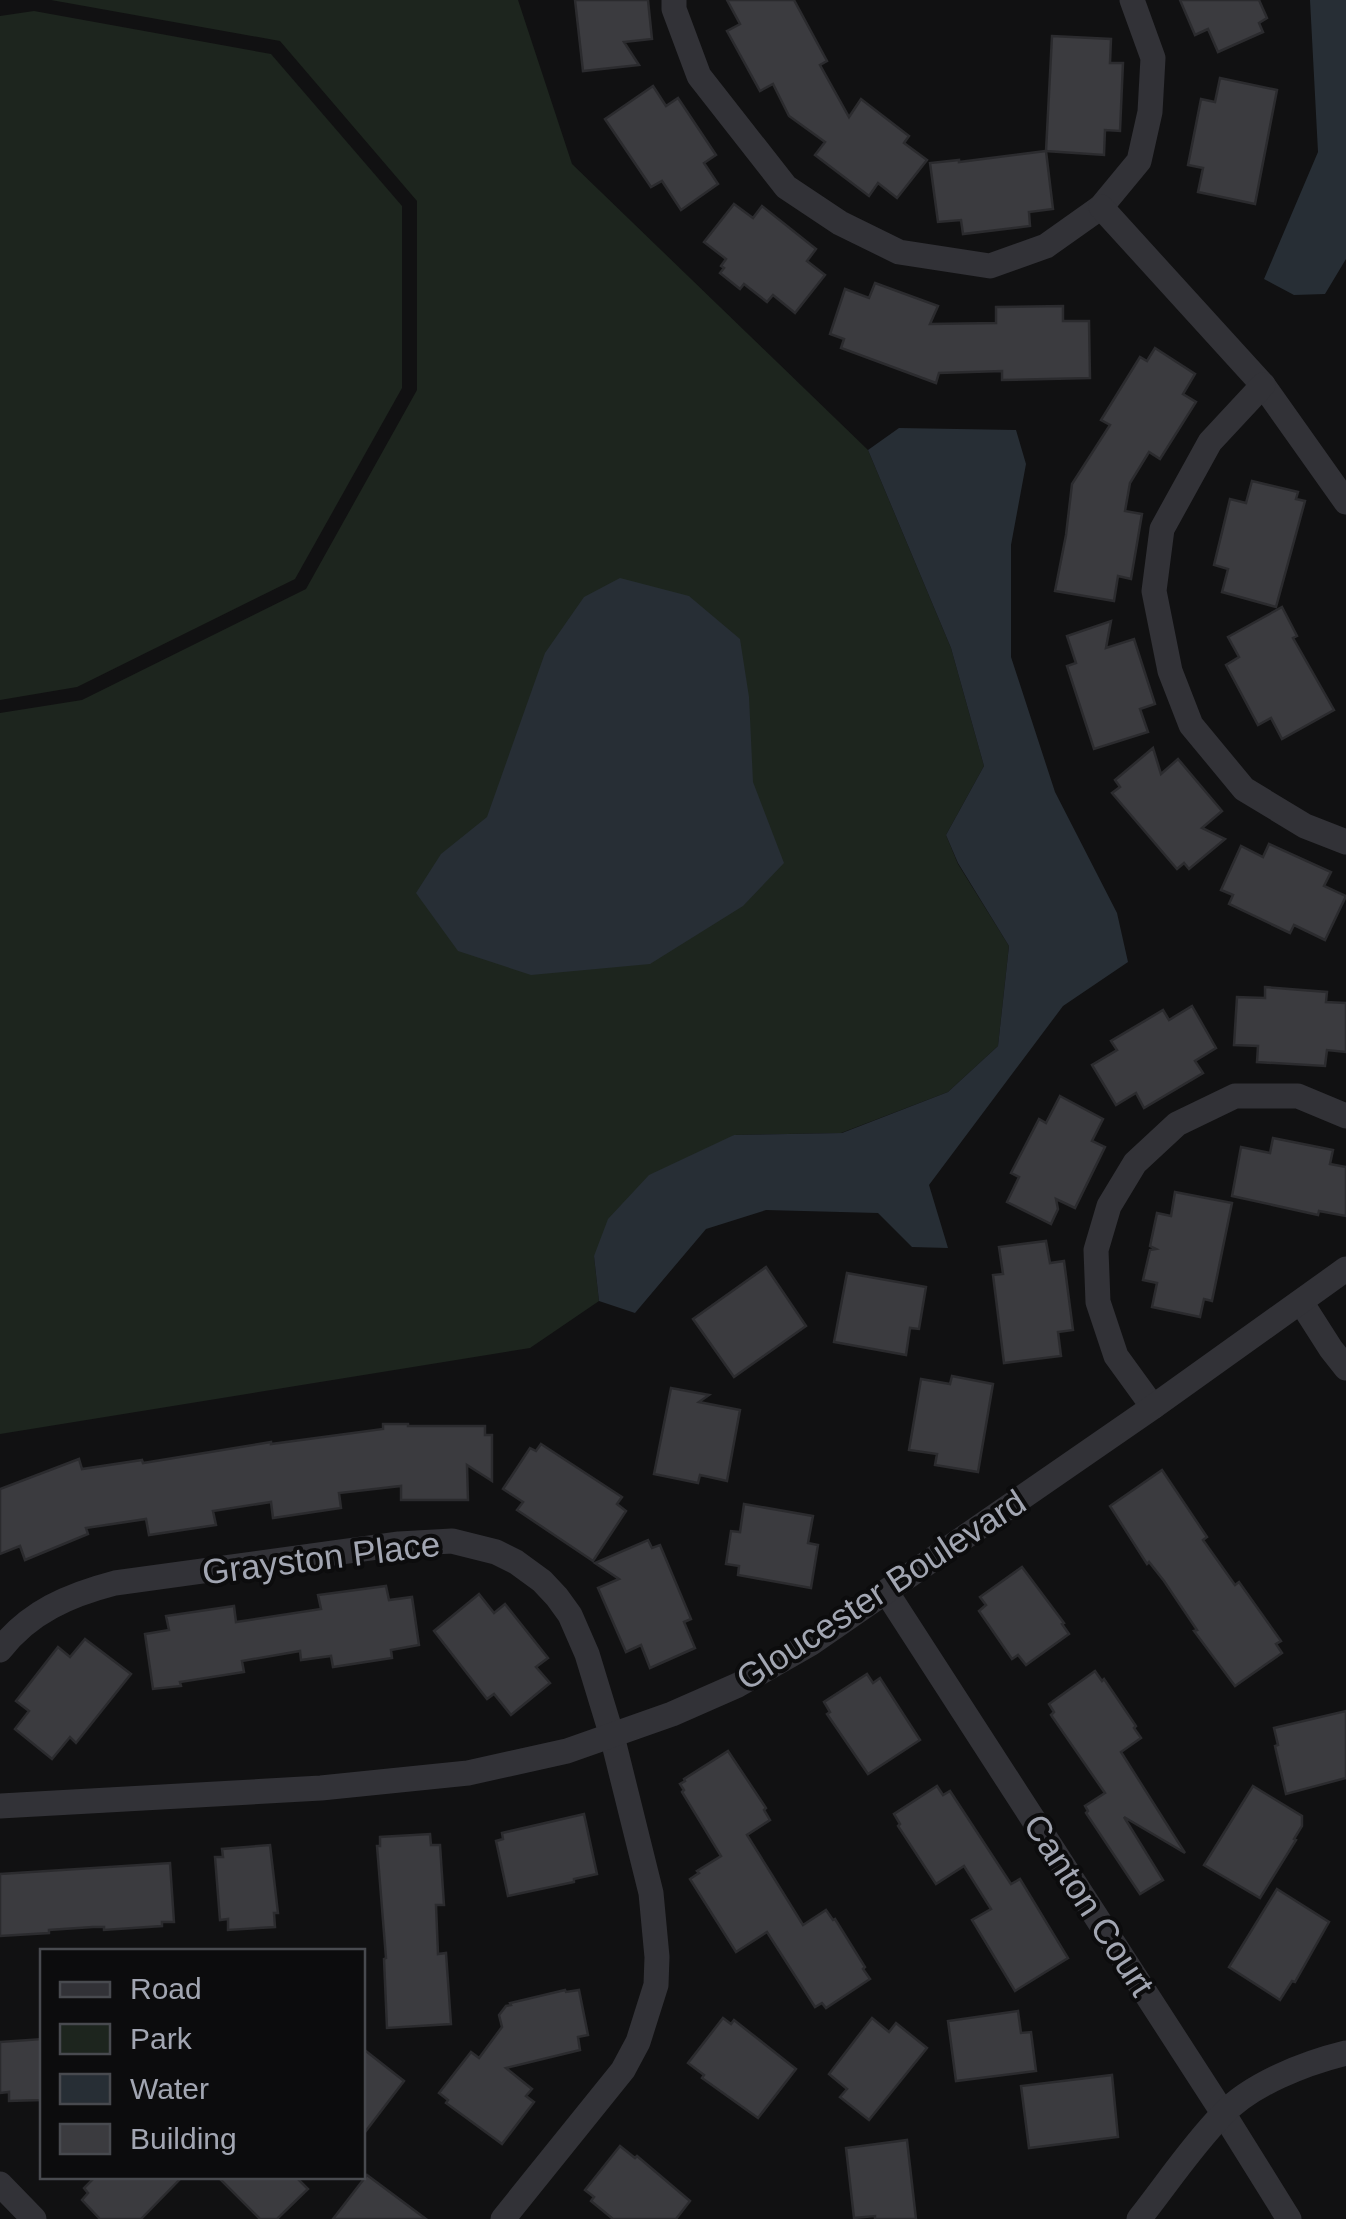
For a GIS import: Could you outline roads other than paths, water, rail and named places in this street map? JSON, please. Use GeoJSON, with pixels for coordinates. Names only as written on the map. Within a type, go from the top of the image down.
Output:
{"type":"FeatureCollection","features":[{"type":"Feature","properties":{"kind":"street"},"geometry":{"type":"LineString","coordinates":[[674,0],[699,76],[786,187],[840,223],[899,252],[990,266],[1046,246],[1101,206],[1139,161],[1150,112],[1153,58],[1132,0]]}},
{"type":"Feature","properties":{"kind":"street"},"geometry":{"type":"LineString","coordinates":[[1101,206],[1263,385],[1346,502]]}},
{"type":"Feature","properties":{"kind":"street"},"geometry":{"type":"LineString","coordinates":[[1263,385],[1210,442],[1162,530],[1154,591],[1170,671],[1191,725],[1244,789],[1305,826],[1346,842]]}},
{"type":"Feature","properties":{"kind":"street"},"geometry":{"type":"LineString","coordinates":[[1153,1407],[1116,1356],[1098,1302],[1096,1250],[1109,1206],[1135,1163],[1177,1124],[1235,1096],[1298,1096],[1346,1116]]}},
{"type":"Feature","properties":{"kind":"street","name":"Gloucester Boulevard"},"geometry":{"type":"LineString","coordinates":[[0,1806],[321,1788],[468,1773],[519,1763],[672,1714],[738,1685],[810,1644],[1346,1269]]}},
{"type":"Feature","properties":{"kind":"street"},"geometry":{"type":"LineString","coordinates":[[1301,1302],[1346,1368]]}},
{"type":"Feature","properties":{"kind":"street","name":"Grayston Place"},"geometry":{"type":"LineString","coordinates":[[0,1650],[42,1611],[101,1587],[399,1544],[452,1542],[496,1552],[516,1562],[557,1597],[580,1635],[612,1736],[651,1893],[658,1957],[656,1985],[638,2042],[623,2070],[503,2219]]}},
{"type":"Feature","properties":{"kind":"street","name":"Canton Court"},"geometry":{"type":"LineString","coordinates":[[887,1593],[1290,2219]]}},
{"type":"Feature","properties":{"kind":"street"},"geometry":{"type":"LineString","coordinates":[[1139,2219],[1223,2113],[1260,2086],[1317,2060],[1346,2053]]}},
{"type":"Feature","properties":{"kind":"street"},"geometry":{"type":"LineString","coordinates":[[0,2184],[34,2219]]}},
{"type":"Feature","properties":{"kind":"water"},"geometry":{"type":"Polygon","coordinates":[[[1310,0],[1346,0],[1346,259],[1325,294],[1294,295],[1264,279],[1318,152],[1310,0]]]}},
{"type":"Feature","properties":{"kind":"water"},"geometry":{"type":"Polygon","coordinates":[[[899,428],[1016,430],[1026,464],[1011,545],[1011,657],[1055,792],[1117,913],[1128,962],[1063,1006],[929,1185],[948,1248],[912,1247],[878,1213],[766,1210],[706,1229],[635,1313],[599,1301],[594,1256],[608,1219],[649,1175],[734,1135],[842,1133],[948,1092],[998,1046],[1009,946],[958,863],[946,835],[984,766],[951,648],[868,450],[899,428]]]}},
{"type":"Feature","properties":{"kind":"water"},"geometry":{"type":"Polygon","coordinates":[[[620,578],[689,596],[740,639],[749,697],[753,782],[784,863],[743,906],[650,964],[531,975],[458,951],[416,893],[441,854],[487,817],[545,653],[584,597],[620,578]]]}}]}
